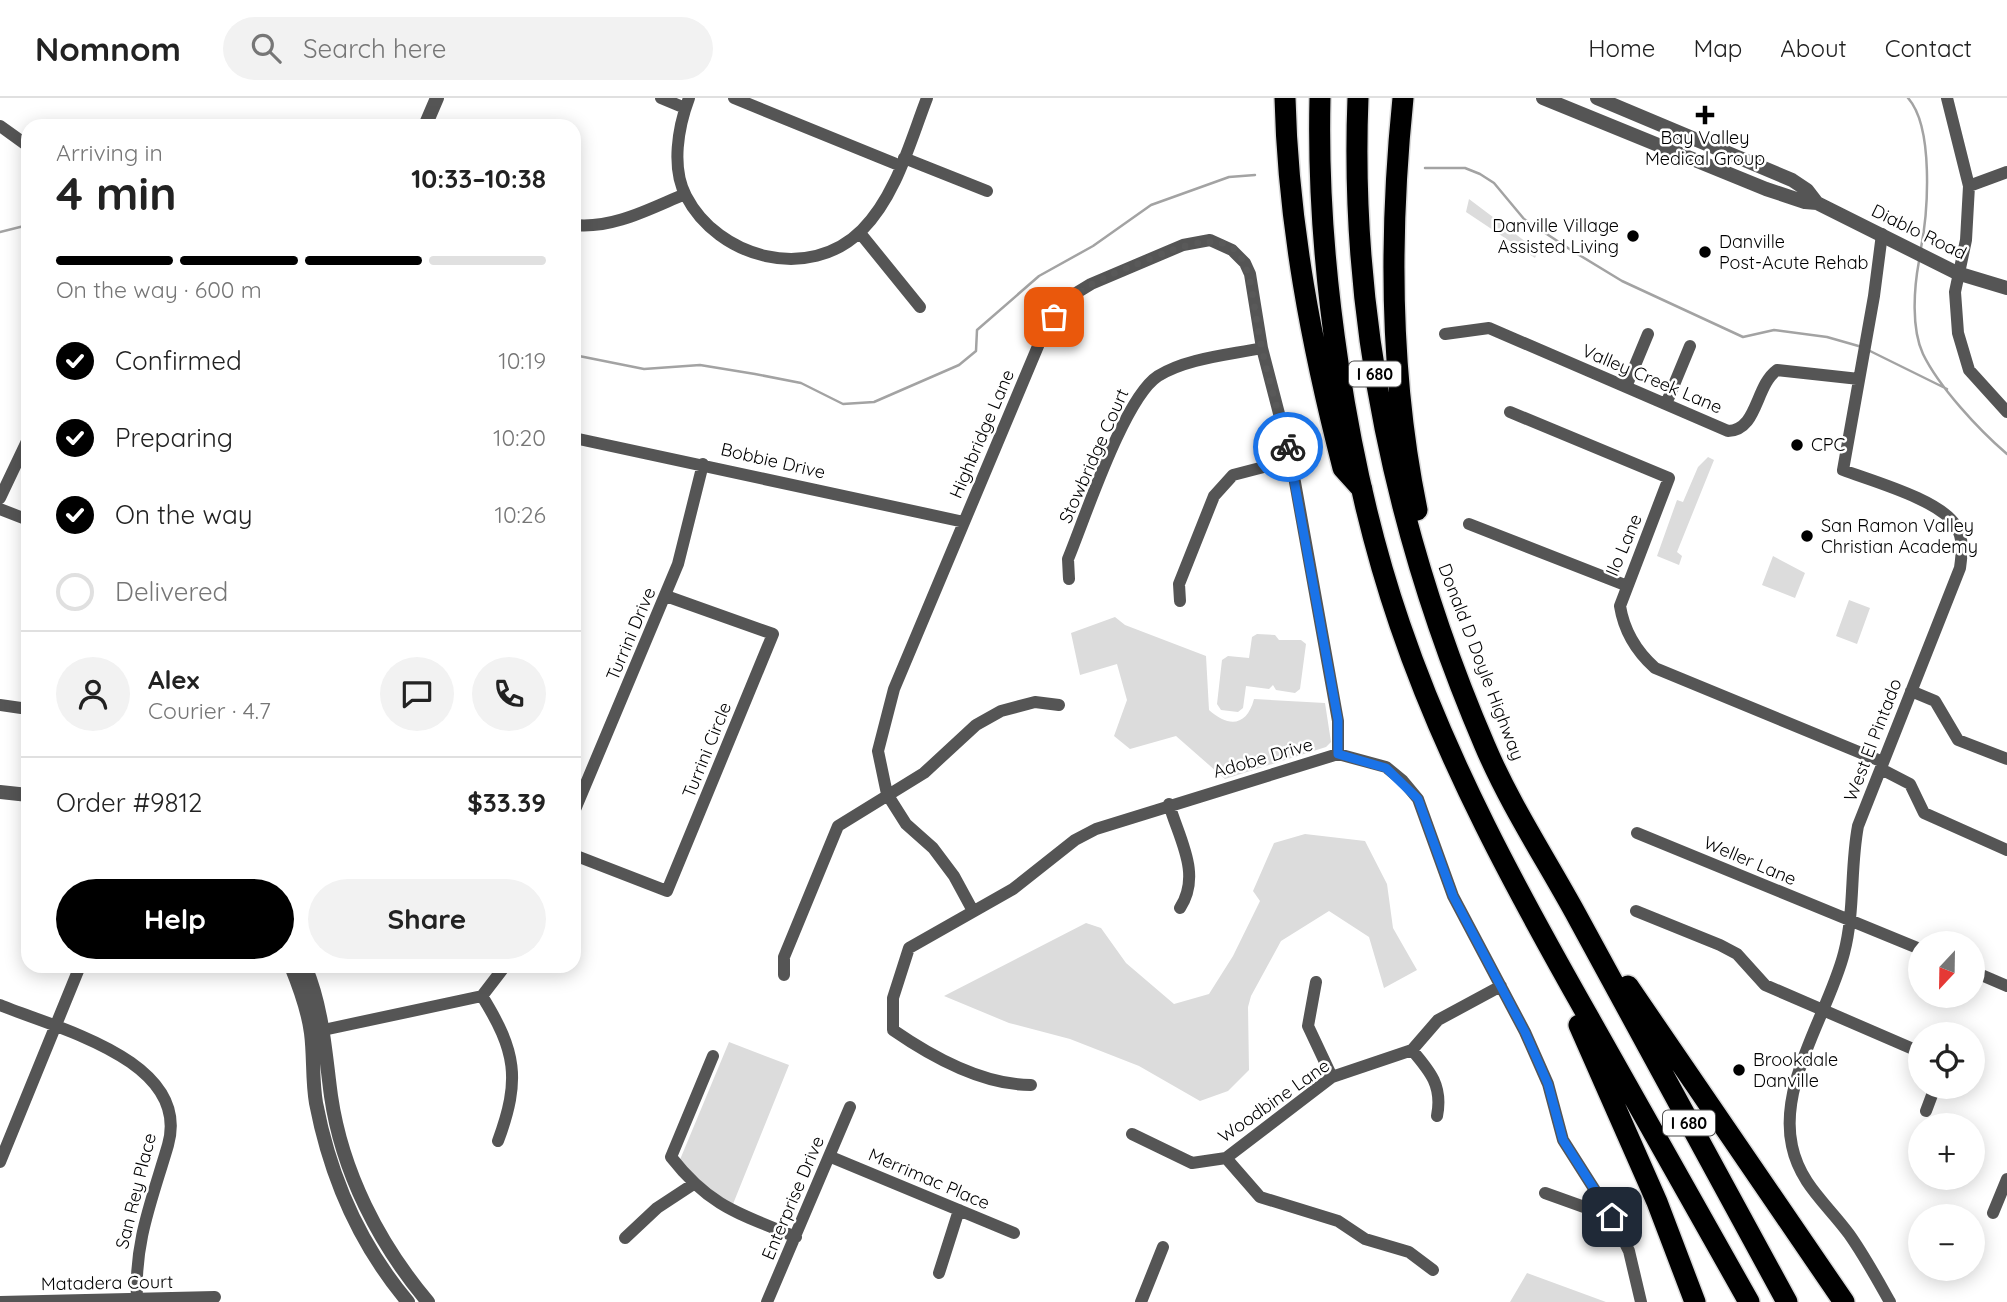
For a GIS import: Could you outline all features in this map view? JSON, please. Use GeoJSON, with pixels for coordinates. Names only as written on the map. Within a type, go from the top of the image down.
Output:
{"type":"FeatureCollection","features":[{"type":"Feature","properties":{"kind":"highway"},"geometry":{"type":"LineString","coordinates":[[1285,98],[1292,207],[1306,304],[1343,468],[1362,489]]}},
{"type":"Feature","properties":{"kind":"highway","name":"I 680"},"geometry":{"type":"LineString","coordinates":[[1320,98],[1319,149],[1324,221],[1339,358],[1362,489],[1400,625],[1486,831],[1749,1302]]}},
{"type":"Feature","properties":{"kind":"highway","name":"Donald D Doyle Highway"},"geometry":{"type":"LineString","coordinates":[[1359,98],[1358,205],[1371,356],[1405,520],[1428,597],[1486,747],[1787,1302]]}},
{"type":"Feature","properties":{"kind":"highway"},"geometry":{"type":"LineString","coordinates":[[1403,98],[1393,238],[1397,361],[1412,489],[1441,601],[1446,642]]}},
{"type":"Feature","properties":{"kind":"highway"},"geometry":{"type":"LineString","coordinates":[[1592,944],[1628,985],[1844,1302]]}},
{"type":"Feature","properties":{"kind":"highway"},"geometry":{"type":"LineString","coordinates":[[1562,970],[1577,1020],[1661,1212],[1695,1302]]}},
{"type":"Feature","properties":{"kind":"street"},"geometry":{"type":"LineString","coordinates":[[428,119],[437,98]]}},
{"type":"Feature","properties":{"kind":"street"},"geometry":{"type":"LineString","coordinates":[[661,98],[687,103],[678,144],[679,174],[685,194],[712,231],[732,245],[767,258],[789,259],[827,252],[860,233],[875,216],[902,162],[927,98]]}},
{"type":"Feature","properties":{"kind":"street"},"geometry":{"type":"LineString","coordinates":[[734,98],[902,162],[987,191]]}},
{"type":"Feature","properties":{"kind":"street","name":"Diablo Road"},"geometry":{"type":"LineString","coordinates":[[1543,98],[1766,189],[1805,202],[1817,203],[1957,273],[2007,288]]}},
{"type":"Feature","properties":{"kind":"street","name":"Diablo Road"},"geometry":{"type":"LineString","coordinates":[[1597,98],[1792,180],[1807,190],[1817,203]]}},
{"type":"Feature","properties":{"kind":"street"},"geometry":{"type":"LineString","coordinates":[[1947,98],[1969,186],[1966,240],[1957,273],[1955,314],[1969,370],[2007,412]]}},
{"type":"Feature","properties":{"kind":"street"},"geometry":{"type":"LineString","coordinates":[[0,126],[21,141]]}},
{"type":"Feature","properties":{"kind":"street"},"geometry":{"type":"LineString","coordinates":[[1969,186],[2007,172]]}},
{"type":"Feature","properties":{"kind":"street"},"geometry":{"type":"LineString","coordinates":[[581,226],[611,224],[685,194]]}},
{"type":"Feature","properties":{"kind":"street"},"geometry":{"type":"LineString","coordinates":[[860,233],[920,307]]}},
{"type":"Feature","properties":{"kind":"street","name":"West El Pintado"},"geometry":{"type":"LineString","coordinates":[[1882,234],[1843,470],[1929,505],[1948,516],[1961,537],[1960,568],[1858,826],[1854,846],[1850,920],[1844,955],[1793,1097],[1790,1119],[1791,1146],[1803,1177],[1817,1200],[1847,1232],[1890,1302]]}},
{"type":"Feature","properties":{"kind":"street","name":"Highbridge Lane"},"geometry":{"type":"LineString","coordinates":[[973,911],[954,876],[933,848],[906,824],[887,794],[878,751],[894,689],[1041,340],[1068,298],[1091,284],[1183,245],[1203,240],[1222,243],[1239,256],[1250,274],[1262,348],[1292,460],[1338,720],[1338,754]]}},
{"type":"Feature","properties":{"kind":"street","name":"Valley Creek Lane"},"geometry":{"type":"LineString","coordinates":[[1445,334],[1489,328],[1728,431],[1738,431],[1747,423],[1768,377],[1777,370],[1860,375]]}},
{"type":"Feature","properties":{"kind":"street"},"geometry":{"type":"LineString","coordinates":[[1626,387],[1648,334]]}},
{"type":"Feature","properties":{"kind":"street"},"geometry":{"type":"LineString","coordinates":[[1666,404],[1690,346]]}},
{"type":"Feature","properties":{"kind":"street","name":"Stowbridge Court"},"geometry":{"type":"LineString","coordinates":[[1069,579],[1068,559],[1128,415],[1146,386],[1178,367],[1262,348]]}},
{"type":"Feature","properties":{"kind":"street","name":"Ilo Lane"},"geometry":{"type":"LineString","coordinates":[[1510,412],[1669,478],[1625,585],[1620,606],[1632,641],[1655,668],[1882,765],[1910,784],[1924,813],[2007,850]]}},
{"type":"Feature","properties":{"kind":"street","name":"Bobbie Drive"},"geometry":{"type":"LineString","coordinates":[[581,439],[964,522]]}},
{"type":"Feature","properties":{"kind":"street"},"geometry":{"type":"LineString","coordinates":[[0,498],[21,454]]}},
{"type":"Feature","properties":{"kind":"street"},"geometry":{"type":"LineString","coordinates":[[1181,601],[1179,584],[1214,496],[1233,475],[1292,460]]}},
{"type":"Feature","properties":{"kind":"street","name":"Turrini Drive"},"geometry":{"type":"LineString","coordinates":[[581,796],[667,596],[690,528],[703,464]]}},
{"type":"Feature","properties":{"kind":"street"},"geometry":{"type":"LineString","coordinates":[[0,509],[21,517]]}},
{"type":"Feature","properties":{"kind":"street"},"geometry":{"type":"LineString","coordinates":[[1469,524],[1625,585]]}},
{"type":"Feature","properties":{"kind":"street","name":"Turrini Circle"},"geometry":{"type":"LineString","coordinates":[[581,858],[667,891],[773,634],[667,596]]}},
{"type":"Feature","properties":{"kind":"street"},"geometry":{"type":"LineString","coordinates":[[1911,691],[1935,701],[1958,740],[2007,759]]}},
{"type":"Feature","properties":{"kind":"street"},"geometry":{"type":"LineString","coordinates":[[784,975],[785,957],[838,826],[924,773],[966,733],[1001,711],[1035,702],[1059,705]]}},
{"type":"Feature","properties":{"kind":"street"},"geometry":{"type":"LineString","coordinates":[[0,705],[21,708]]}},
{"type":"Feature","properties":{"kind":"street","name":"Adobe Drive"},"geometry":{"type":"LineString","coordinates":[[1031,1085],[1007,1085],[923,1051],[893,1030],[893,998],[909,948],[1013,889],[1075,840],[1097,829],[1169,804],[1338,754],[1386,768],[1418,799],[1453,896],[1501,986],[1548,1084],[1563,1140],[1612,1217],[1629,1251],[1641,1302]]}},
{"type":"Feature","properties":{"kind":"street"},"geometry":{"type":"LineString","coordinates":[[0,792],[21,794]]}},
{"type":"Feature","properties":{"kind":"street"},"geometry":{"type":"LineString","coordinates":[[1169,804],[1191,870],[1188,896],[1181,908]]}},
{"type":"Feature","properties":{"kind":"street","name":"Weller Lane"},"geometry":{"type":"LineString","coordinates":[[1637,833],[1908,944]]}},
{"type":"Feature","properties":{"kind":"street"},"geometry":{"type":"LineString","coordinates":[[1636,911],[1737,954],[1765,985],[1908,1047]]}},
{"type":"Feature","properties":{"kind":"street"},"geometry":{"type":"LineString","coordinates":[[0,1162],[77,973]]}},
{"type":"Feature","properties":{"kind":"street"},"geometry":{"type":"LineString","coordinates":[[294,973],[318,1032],[316,1101],[329,1157],[352,1219],[408,1302]]}},
{"type":"Feature","properties":{"kind":"street"},"geometry":{"type":"LineString","coordinates":[[306,973],[331,1098],[345,1152],[367,1212],[396,1260],[428,1302]]}},
{"type":"Feature","properties":{"kind":"street"},"geometry":{"type":"LineString","coordinates":[[318,1032],[482,996],[500,973]]}},
{"type":"Feature","properties":{"kind":"street"},"geometry":{"type":"LineString","coordinates":[[1985,977],[2007,986]]}},
{"type":"Feature","properties":{"kind":"street"},"geometry":{"type":"LineString","coordinates":[[1316,982],[1307,1026],[1332,1076]]}},
{"type":"Feature","properties":{"kind":"street","name":"Woodbine Lane"},"geometry":{"type":"LineString","coordinates":[[1132,1134],[1192,1163],[1226,1158],[1332,1076],[1412,1049],[1438,1020],[1501,986]]}},
{"type":"Feature","properties":{"kind":"street"},"geometry":{"type":"LineString","coordinates":[[482,996],[504,1033],[513,1074],[511,1108],[498,1141]]}},
{"type":"Feature","properties":{"kind":"street","name":"San Rey Place"},"geometry":{"type":"LineString","coordinates":[[0,1004],[121,1054],[145,1071],[161,1093],[169,1115],[169,1140],[138,1248],[137,1300]]}},
{"type":"Feature","properties":{"kind":"street"},"geometry":{"type":"LineString","coordinates":[[1412,1049],[1436,1081],[1439,1104],[1437,1116]]}},
{"type":"Feature","properties":{"kind":"street"},"geometry":{"type":"LineString","coordinates":[[713,1056],[671,1157],[692,1185],[736,1212],[796,1237]]}},
{"type":"Feature","properties":{"kind":"street"},"geometry":{"type":"LineString","coordinates":[[1926,1111],[1930,1099]]}},
{"type":"Feature","properties":{"kind":"street","name":"Enterprise Drive"},"geometry":{"type":"LineString","coordinates":[[766,1302],[831,1157],[850,1107]]}},
{"type":"Feature","properties":{"kind":"street","name":"Merrimac Place"},"geometry":{"type":"LineString","coordinates":[[831,1157],[1014,1233]]}},
{"type":"Feature","properties":{"kind":"street"},"geometry":{"type":"LineString","coordinates":[[1226,1158],[1260,1196],[1338,1221],[1365,1239],[1409,1252],[1433,1269]]}},
{"type":"Feature","properties":{"kind":"street"},"geometry":{"type":"LineString","coordinates":[[1993,1213],[2007,1179]]}},
{"type":"Feature","properties":{"kind":"street"},"geometry":{"type":"LineString","coordinates":[[625,1238],[657,1209],[692,1185]]}},
{"type":"Feature","properties":{"kind":"street"},"geometry":{"type":"LineString","coordinates":[[1545,1193],[1612,1217]]}},
{"type":"Feature","properties":{"kind":"street"},"geometry":{"type":"LineString","coordinates":[[939,1273],[959,1210]]}},
{"type":"Feature","properties":{"kind":"street"},"geometry":{"type":"LineString","coordinates":[[1141,1302],[1163,1247]]}},
{"type":"Feature","properties":{"kind":"street","name":"Matadera Court"},"geometry":{"type":"LineString","coordinates":[[0,1302],[215,1297]]}},
{"type":"Feature","properties":{"kind":"shaded area"},"geometry":{"type":"Polygon","coordinates":[[[1469,199],[1538,251],[1535,258],[1466,212],[1469,199]]]}},
{"type":"Feature","properties":{"kind":"shaded area"},"geometry":{"type":"Polygon","coordinates":[[[1708,457],[1714,460],[1677,552],[1682,556],[1679,565],[1657,556],[1677,500],[1683,502],[1698,467],[1708,457]]]}},
{"type":"Feature","properties":{"kind":"shaded area"},"geometry":{"type":"Polygon","coordinates":[[[1773,556],[1805,573],[1795,598],[1762,585],[1773,556]]]}},
{"type":"Feature","properties":{"kind":"shaded area"},"geometry":{"type":"Polygon","coordinates":[[[1849,600],[1870,608],[1857,644],[1836,636],[1849,600]]]}},
{"type":"Feature","properties":{"kind":"shaded area"},"geometry":{"type":"Polygon","coordinates":[[[1115,617],[1125,625],[1206,656],[1209,710],[1216,716],[1230,722],[1242,719],[1247,715],[1254,699],[1325,703],[1331,742],[1326,747],[1225,779],[1176,736],[1130,749],[1114,736],[1127,700],[1117,664],[1080,675],[1071,633],[1115,617]]]}},
{"type":"Feature","properties":{"kind":"shaded area"},"geometry":{"type":"Polygon","coordinates":[[[1257,634],[1275,635],[1279,640],[1301,640],[1306,644],[1300,689],[1295,693],[1276,690],[1273,685],[1269,689],[1246,686],[1243,708],[1238,712],[1221,710],[1217,704],[1222,660],[1228,656],[1249,658],[1252,637],[1257,634]]]}},
{"type":"Feature","properties":{"kind":"shaded area"},"geometry":{"type":"Polygon","coordinates":[[[1305,834],[1365,841],[1387,884],[1393,928],[1417,970],[1384,988],[1369,937],[1329,911],[1281,941],[1251,996],[1248,1007],[1249,1070],[1228,1091],[1200,1101],[1139,1066],[1070,1039],[1009,1023],[944,996],[1086,923],[1101,928],[1126,963],[1174,1004],[1209,994],[1233,956],[1260,901],[1253,891],[1274,843],[1305,834]]]}},
{"type":"Feature","properties":{"kind":"shaded area"},"geometry":{"type":"Polygon","coordinates":[[[729,1042],[789,1065],[733,1204],[722,1199],[679,1162],[729,1042]]]}},
{"type":"Feature","properties":{"kind":"shaded area"},"geometry":{"type":"Polygon","coordinates":[[[1527,1273],[1606,1302],[1510,1302],[1527,1273]]]}},
{"type":"Feature","properties":{"kind":"waterway"},"geometry":{"type":"LineString","coordinates":[[1908,98],[1922,129],[1927,170],[1926,213],[1921,248]]}},
{"type":"Feature","properties":{"kind":"waterway"},"geometry":{"type":"LineString","coordinates":[[1425,168],[1465,168],[1480,174],[1494,183],[1524,219],[1571,250],[1622,281],[1743,337],[1774,330],[1827,337],[1862,347]]}},
{"type":"Feature","properties":{"kind":"waterway"},"geometry":{"type":"LineString","coordinates":[[581,356],[644,369],[700,365],[801,383],[843,404],[874,402],[959,365],[976,351],[977,330],[1039,276],[1093,246],[1151,205],[1229,177],[1255,175]]}},
{"type":"Feature","properties":{"kind":"waterway"},"geometry":{"type":"LineString","coordinates":[[0,232],[21,227]]}},
{"type":"Feature","properties":{"kind":"waterway"},"geometry":{"type":"LineString","coordinates":[[1919,261],[1915,320],[1923,354],[1960,407],[2007,454]]}},
{"type":"Feature","properties":{"kind":"waterway"},"geometry":{"type":"LineString","coordinates":[[1868,350],[1947,389]]}},
{"type":"Feature","properties":{"kind":"way so far"},"geometry":{"type":"LineString","coordinates":[[1054,317],[1068,298],[1091,284],[1183,245],[1203,240],[1222,243],[1239,256],[1250,274],[1262,348],[1288,447]]}},
{"type":"Feature","properties":{"kind":"place","name":"Bay Valley Medical Group"},"geometry":{"type":"Point","coordinates":[1705,115]}},
{"type":"Feature","properties":{"kind":"place","name":"Danville Village Assisted Living"},"geometry":{"type":"Point","coordinates":[1633,236]}},
{"type":"Feature","properties":{"kind":"place","name":"Danville Post-Acute Rehab"},"geometry":{"type":"Point","coordinates":[1705,252]}},
{"type":"Feature","properties":{"kind":"place","name":"CPC"},"geometry":{"type":"Point","coordinates":[1797,445]}},
{"type":"Feature","properties":{"kind":"place","name":"San Ramon Valley Christian Academy"},"geometry":{"type":"Point","coordinates":[1807,536]}},
{"type":"Feature","properties":{"kind":"place","name":"Brookdale Danville"},"geometry":{"type":"Point","coordinates":[1739,1070]}},
{"type":"Feature","properties":{"kind":"route"},"geometry":{"type":"LineString","coordinates":[[1288,447],[1338,720],[1338,754],[1386,768],[1403,781],[1418,799],[1453,896],[1525,1032],[1548,1084],[1563,1140],[1612,1217]]}}]}
